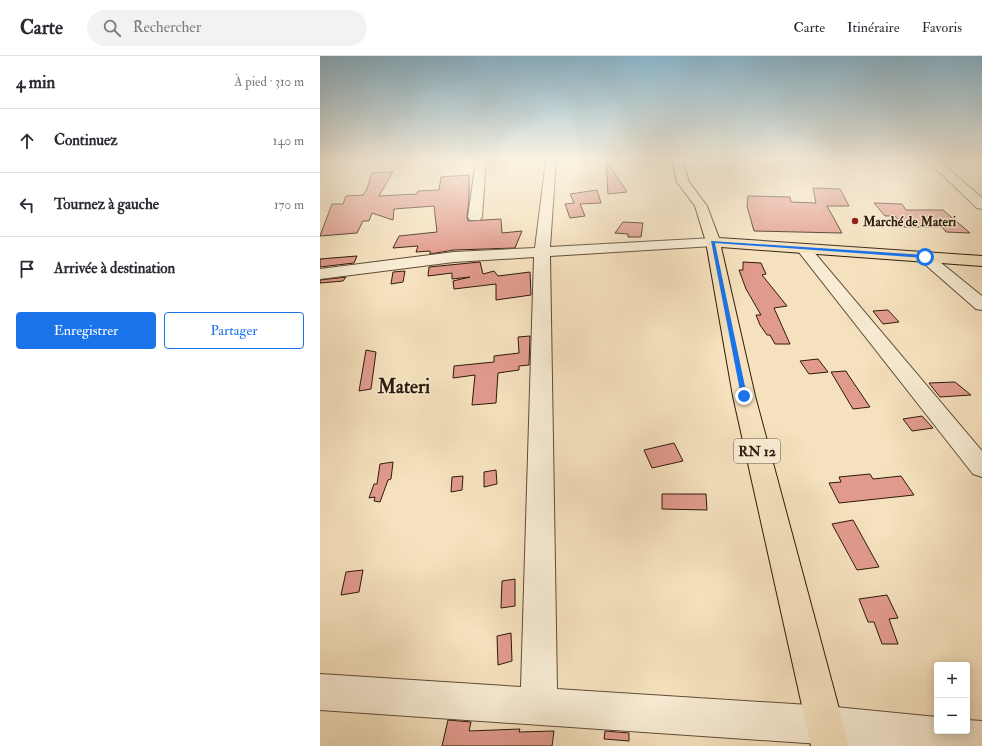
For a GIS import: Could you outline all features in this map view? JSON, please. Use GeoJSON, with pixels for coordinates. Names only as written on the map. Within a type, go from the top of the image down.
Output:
{"type":"FeatureCollection","features":[{"type":"Feature","properties":{"kind":"main road","name":"RN 12"},"geometry":{"type":"LineString","coordinates":[[691,192],[701,206],[713,242],[744,396],[827,736]]}},
{"type":"Feature","properties":{"kind":"main road"},"geometry":{"type":"LineString","coordinates":[[713,242],[982,261]]}},
{"type":"Feature","properties":{"kind":"street"},"geometry":{"type":"LineString","coordinates":[[475,217],[478,192]]}},
{"type":"Feature","properties":{"kind":"street"},"geometry":{"type":"LineString","coordinates":[[539,706],[542,252],[547,192]]}},
{"type":"Feature","properties":{"kind":"street"},"geometry":{"type":"LineString","coordinates":[[968,192],[982,205]]}},
{"type":"Feature","properties":{"kind":"street"},"geometry":{"type":"LineString","coordinates":[[320,274],[454,257],[713,242]]}},
{"type":"Feature","properties":{"kind":"street"},"geometry":{"type":"LineString","coordinates":[[803,248],[982,468]]}},
{"type":"Feature","properties":{"kind":"street"},"geometry":{"type":"LineString","coordinates":[[925,257],[982,305]]}},
{"type":"Feature","properties":{"kind":"street"},"geometry":{"type":"LineString","coordinates":[[320,692],[539,706],[827,736],[982,740]]}},
{"type":"Feature","properties":{"kind":"building"},"geometry":{"type":"Polygon","coordinates":[[[365,192],[381,192],[379,196],[417,194],[418,192],[469,192],[468,221],[501,219],[502,233],[522,231],[515,248],[454,250],[430,254],[430,251],[416,252],[418,246],[393,248],[399,236],[437,232],[434,206],[394,209],[393,220],[372,213],[369,221],[363,221],[357,233],[320,236],[332,204],[343,204],[346,196],[363,195],[365,192]]]}},
{"type":"Feature","properties":{"kind":"building"},"geometry":{"type":"Polygon","coordinates":[[[598,192],[601,203],[580,204],[585,216],[570,218],[565,204],[574,203],[570,194],[598,192]]]}},
{"type":"Feature","properties":{"kind":"building"},"geometry":{"type":"Polygon","coordinates":[[[608,192],[625,192],[608,194],[608,192]]]}},
{"type":"Feature","properties":{"kind":"building"},"geometry":{"type":"Polygon","coordinates":[[[814,192],[842,192],[849,206],[827,206],[842,233],[754,231],[747,206],[748,196],[790,197],[791,202],[816,203],[814,192]]]}},
{"type":"Feature","properties":{"kind":"building"},"geometry":{"type":"Polygon","coordinates":[[[874,203],[902,204],[906,210],[943,210],[970,233],[946,232],[942,227],[904,227],[895,216],[885,216],[874,203]]]}},
{"type":"Feature","properties":{"kind":"building"},"geometry":{"type":"Polygon","coordinates":[[[623,222],[643,223],[641,237],[628,237],[628,234],[615,233],[623,222]]]}},
{"type":"Feature","properties":{"kind":"building"},"geometry":{"type":"Polygon","coordinates":[[[357,256],[354,263],[320,267],[320,259],[357,256]]]}},
{"type":"Feature","properties":{"kind":"building"},"geometry":{"type":"Polygon","coordinates":[[[480,262],[483,274],[494,271],[498,276],[530,272],[531,295],[496,300],[496,284],[454,289],[453,281],[470,277],[452,279],[452,273],[428,276],[429,267],[480,262]]]}},
{"type":"Feature","properties":{"kind":"building"},"geometry":{"type":"Polygon","coordinates":[[[743,262],[761,263],[766,274],[762,275],[787,306],[774,308],[790,344],[775,344],[770,335],[767,335],[760,325],[756,315],[761,315],[746,289],[739,270],[743,270],[743,262]]]}},
{"type":"Feature","properties":{"kind":"building"},"geometry":{"type":"Polygon","coordinates":[[[405,271],[403,282],[391,284],[393,272],[405,271]]]}},
{"type":"Feature","properties":{"kind":"building"},"geometry":{"type":"Polygon","coordinates":[[[346,277],[343,281],[320,283],[320,280],[346,277]]]}},
{"type":"Feature","properties":{"kind":"building"},"geometry":{"type":"Polygon","coordinates":[[[888,310],[899,322],[883,324],[873,311],[888,310]]]}},
{"type":"Feature","properties":{"kind":"building"},"geometry":{"type":"Polygon","coordinates":[[[530,336],[529,365],[519,366],[519,370],[498,373],[496,403],[472,405],[475,375],[453,378],[454,366],[494,362],[494,356],[519,353],[518,337],[530,336]]]}},
{"type":"Feature","properties":{"kind":"building"},"geometry":{"type":"Polygon","coordinates":[[[366,350],[376,352],[371,389],[359,391],[366,350]]]}},
{"type":"Feature","properties":{"kind":"building"},"geometry":{"type":"Polygon","coordinates":[[[818,359],[828,372],[809,374],[800,361],[818,359]]]}},
{"type":"Feature","properties":{"kind":"building"},"geometry":{"type":"Polygon","coordinates":[[[846,371],[870,407],[853,409],[831,372],[846,371]]]}},
{"type":"Feature","properties":{"kind":"building"},"geometry":{"type":"Polygon","coordinates":[[[955,382],[971,395],[940,397],[929,383],[955,382]]]}},
{"type":"Feature","properties":{"kind":"building"},"geometry":{"type":"Polygon","coordinates":[[[922,416],[933,428],[912,431],[903,419],[922,416]]]}},
{"type":"Feature","properties":{"kind":"building"},"geometry":{"type":"Polygon","coordinates":[[[674,443],[683,461],[652,468],[644,450],[674,443]]]}},
{"type":"Feature","properties":{"kind":"building"},"geometry":{"type":"Polygon","coordinates":[[[393,462],[391,479],[388,480],[380,502],[374,501],[375,497],[369,498],[374,484],[377,484],[380,464],[393,462]]]}},
{"type":"Feature","properties":{"kind":"building"},"geometry":{"type":"Polygon","coordinates":[[[496,470],[497,484],[484,487],[484,472],[496,470]]]}},
{"type":"Feature","properties":{"kind":"building"},"geometry":{"type":"Polygon","coordinates":[[[870,474],[873,479],[901,476],[914,495],[839,503],[829,483],[841,482],[839,477],[870,474]]]}},
{"type":"Feature","properties":{"kind":"building"},"geometry":{"type":"Polygon","coordinates":[[[463,476],[462,490],[451,492],[452,477],[463,476]]]}},
{"type":"Feature","properties":{"kind":"building"},"geometry":{"type":"Polygon","coordinates":[[[662,494],[706,494],[707,510],[662,509],[662,494]]]}},
{"type":"Feature","properties":{"kind":"building"},"geometry":{"type":"Polygon","coordinates":[[[853,520],[879,567],[857,570],[832,524],[853,520]]]}},
{"type":"Feature","properties":{"kind":"building"},"geometry":{"type":"Polygon","coordinates":[[[363,570],[359,592],[341,595],[346,572],[363,570]]]}},
{"type":"Feature","properties":{"kind":"building"},"geometry":{"type":"Polygon","coordinates":[[[515,579],[515,606],[501,608],[502,581],[515,579]]]}},
{"type":"Feature","properties":{"kind":"building"},"geometry":{"type":"Polygon","coordinates":[[[887,595],[898,618],[889,619],[898,644],[882,644],[874,622],[868,622],[859,599],[887,595]]]}},
{"type":"Feature","properties":{"kind":"building"},"geometry":{"type":"Polygon","coordinates":[[[511,633],[512,661],[498,665],[497,636],[511,633]]]}},
{"type":"Feature","properties":{"kind":"building"},"geometry":{"type":"Polygon","coordinates":[[[448,720],[471,722],[469,731],[520,729],[519,732],[554,731],[552,746],[442,746],[448,720]]]}},
{"type":"Feature","properties":{"kind":"building"},"geometry":{"type":"Polygon","coordinates":[[[605,731],[629,733],[629,741],[604,739],[605,731]]]}},
{"type":"Feature","properties":{"kind":"place","name":"Marché de Materi"},"geometry":{"type":"Point","coordinates":[855,221]}},
{"type":"Feature","properties":{"kind":"district","name":"Materi"},"geometry":{"type":"Point","coordinates":[404,386]}},
{"type":"Feature","properties":{"kind":"route"},"geometry":{"type":"LineString","coordinates":[[744,396],[713,242],[925,257]]}}]}
